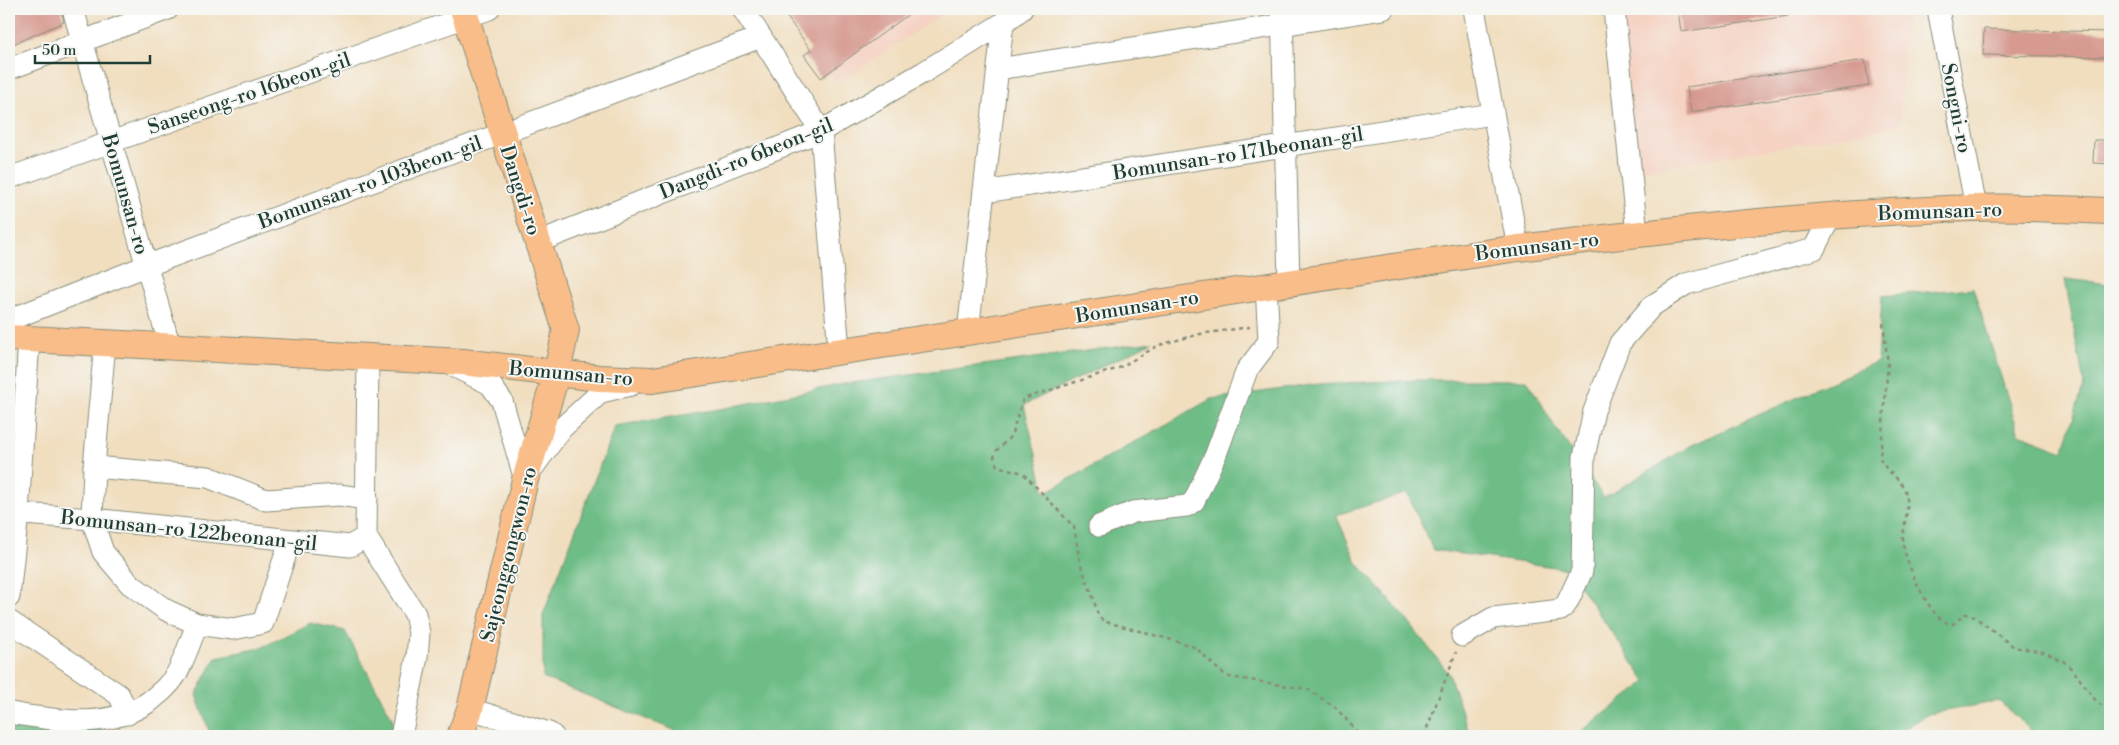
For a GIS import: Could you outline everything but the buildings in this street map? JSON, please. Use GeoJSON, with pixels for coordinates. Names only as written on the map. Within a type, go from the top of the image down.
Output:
{"type":"FeatureCollection","features":[{"type":"Feature","properties":{"kind":"main road","name":"Dangdi-ro"},"geometry":{"type":"LineString","coordinates":[[472,12],[503,133],[566,330],[557,372]]}},
{"type":"Feature","properties":{"kind":"main road","name":"Bomunsan-ro"},"geometry":{"type":"LineString","coordinates":[[19,339],[445,361],[599,378],[652,380],[1518,248],[1637,234],[1830,215],[1976,208],[2110,211]]}},
{"type":"Feature","properties":{"kind":"main road","name":"Sajeonggongwon-ro"},"geometry":{"type":"LineString","coordinates":[[460,736],[470,708],[525,480],[557,372]]}},
{"type":"Feature","properties":{"kind":"street","name":"Bomunsan-ro"},"geometry":{"type":"LineString","coordinates":[[73,9],[170,347]]}},
{"type":"Feature","properties":{"kind":"street"},"geometry":{"type":"LineString","coordinates":[[9,69],[168,9]]}},
{"type":"Feature","properties":{"kind":"street"},"geometry":{"type":"LineString","coordinates":[[743,9],[821,131],[838,351]]}},
{"type":"Feature","properties":{"kind":"street","name":"Dangdi-ro 6beon-gil"},"geometry":{"type":"LineString","coordinates":[[538,242],[821,131],[1003,23],[1022,9]]}},
{"type":"Feature","properties":{"kind":"street"},"geometry":{"type":"LineString","coordinates":[[998,69],[1282,17],[1383,9]]}},
{"type":"Feature","properties":{"kind":"street"},"geometry":{"type":"LineString","coordinates":[[1474,9],[1518,248]]}},
{"type":"Feature","properties":{"kind":"street"},"geometry":{"type":"LineString","coordinates":[[1614,9],[1637,234]]}},
{"type":"Feature","properties":{"kind":"street","name":"Songni-ro"},"geometry":{"type":"LineString","coordinates":[[1938,9],[1976,208]]}},
{"type":"Feature","properties":{"kind":"street","name":"Sanseong-ro 16beon-gil"},"geometry":{"type":"LineString","coordinates":[[9,178],[472,12]]}},
{"type":"Feature","properties":{"kind":"street"},"geometry":{"type":"LineString","coordinates":[[1099,526],[1133,512],[1187,506],[1194,501],[1216,454],[1247,370],[1268,341],[1278,285],[1286,146],[1282,17]]}},
{"type":"Feature","properties":{"kind":"street"},"geometry":{"type":"LineString","coordinates":[[968,332],[1003,23]]}},
{"type":"Feature","properties":{"kind":"street","name":"Bomunsan-ro 103beon-gil"},"geometry":{"type":"LineString","coordinates":[[9,320],[146,266],[761,37]]}},
{"type":"Feature","properties":{"kind":"street","name":"Bomunsan-ro 171beonan-gil"},"geometry":{"type":"LineString","coordinates":[[984,192],[1493,114]]}},
{"type":"Feature","properties":{"kind":"street"},"geometry":{"type":"LineString","coordinates":[[1462,636],[1492,618],[1561,610],[1567,603],[1582,571],[1584,457],[1594,411],[1620,343],[1652,306],[1686,284],[1814,249],[1830,215]]}},
{"type":"Feature","properties":{"kind":"street"},"geometry":{"type":"LineString","coordinates":[[9,596],[14,513],[19,339]]}},
{"type":"Feature","properties":{"kind":"street"},"geometry":{"type":"LineString","coordinates":[[105,343],[94,467],[92,519],[103,552],[130,584],[166,610],[198,624],[233,629],[263,622],[290,541]]}},
{"type":"Feature","properties":{"kind":"street"},"geometry":{"type":"LineString","coordinates":[[368,357],[366,537],[415,614],[419,633],[417,657],[401,736]]}},
{"type":"Feature","properties":{"kind":"street"},"geometry":{"type":"LineString","coordinates":[[445,361],[490,384],[502,401],[525,480]]}},
{"type":"Feature","properties":{"kind":"street"},"geometry":{"type":"LineString","coordinates":[[525,480],[562,428],[601,392],[652,380]]}},
{"type":"Feature","properties":{"kind":"street"},"geometry":{"type":"LineString","coordinates":[[94,467],[208,476],[266,500],[339,495],[367,499]]}},
{"type":"Feature","properties":{"kind":"street","name":"Bomunsan-ro 122beonan-gil"},"geometry":{"type":"LineString","coordinates":[[14,513],[92,519],[350,546],[366,537]]}},
{"type":"Feature","properties":{"kind":"street"},"geometry":{"type":"LineString","coordinates":[[9,621],[120,695],[128,714]]}},
{"type":"Feature","properties":{"kind":"street"},"geometry":{"type":"LineString","coordinates":[[9,713],[80,723],[128,714],[162,692],[176,674],[198,624]]}},
{"type":"Feature","properties":{"kind":"street"},"geometry":{"type":"LineString","coordinates":[[470,708],[549,733],[553,736]]}},
{"type":"Feature","properties":{"kind":"path"},"geometry":{"type":"LineString","coordinates":[[1883,323],[1888,364],[1880,458],[1883,465],[1899,480],[1906,494],[1904,548],[1927,604],[1948,624],[1953,624],[1965,614],[1971,614],[2014,647],[2043,652],[2063,661],[2073,670],[2096,701],[2110,712]]}},
{"type":"Feature","properties":{"kind":"path"},"geometry":{"type":"LineString","coordinates":[[1424,736],[1462,636]]}},
{"type":"Feature","properties":{"kind":"shaded area"},"geometry":{"type":"Polygon","coordinates":[[[784,9],[950,9],[837,84],[784,9]]]}},
{"type":"Feature","properties":{"kind":"shaded area"},"geometry":{"type":"Polygon","coordinates":[[[1620,9],[1906,9],[1900,126],[1636,172],[1620,9]]]}},
{"type":"Feature","properties":{"kind":"green space"},"geometry":{"type":"Polygon","coordinates":[[[2065,279],[2110,284],[2110,736],[2037,736],[1999,701],[1928,714],[1893,736],[1575,736],[1646,682],[1568,569],[1433,550],[1407,493],[1336,515],[1357,563],[1403,615],[1449,674],[1470,736],[689,736],[543,678],[543,615],[615,426],[720,409],[844,384],[1152,342],[1024,405],[1045,493],[1211,399],[1319,384],[1420,380],[1527,380],[1553,424],[1604,498],[1692,445],[1878,361],[1882,296],[1973,288],[2019,434],[2063,451],[2084,384],[2065,279]]]}},
{"type":"Feature","properties":{"kind":"green space"},"geometry":{"type":"Polygon","coordinates":[[[310,623],[345,631],[392,718],[395,736],[211,736],[196,695],[216,657],[261,648],[310,623]]]}},
{"type":"Feature","properties":{"kind":"green space"},"geometry":{"type":"Polygon","coordinates":[[[9,718],[117,732],[120,736],[9,736],[9,718]]]}}]}
